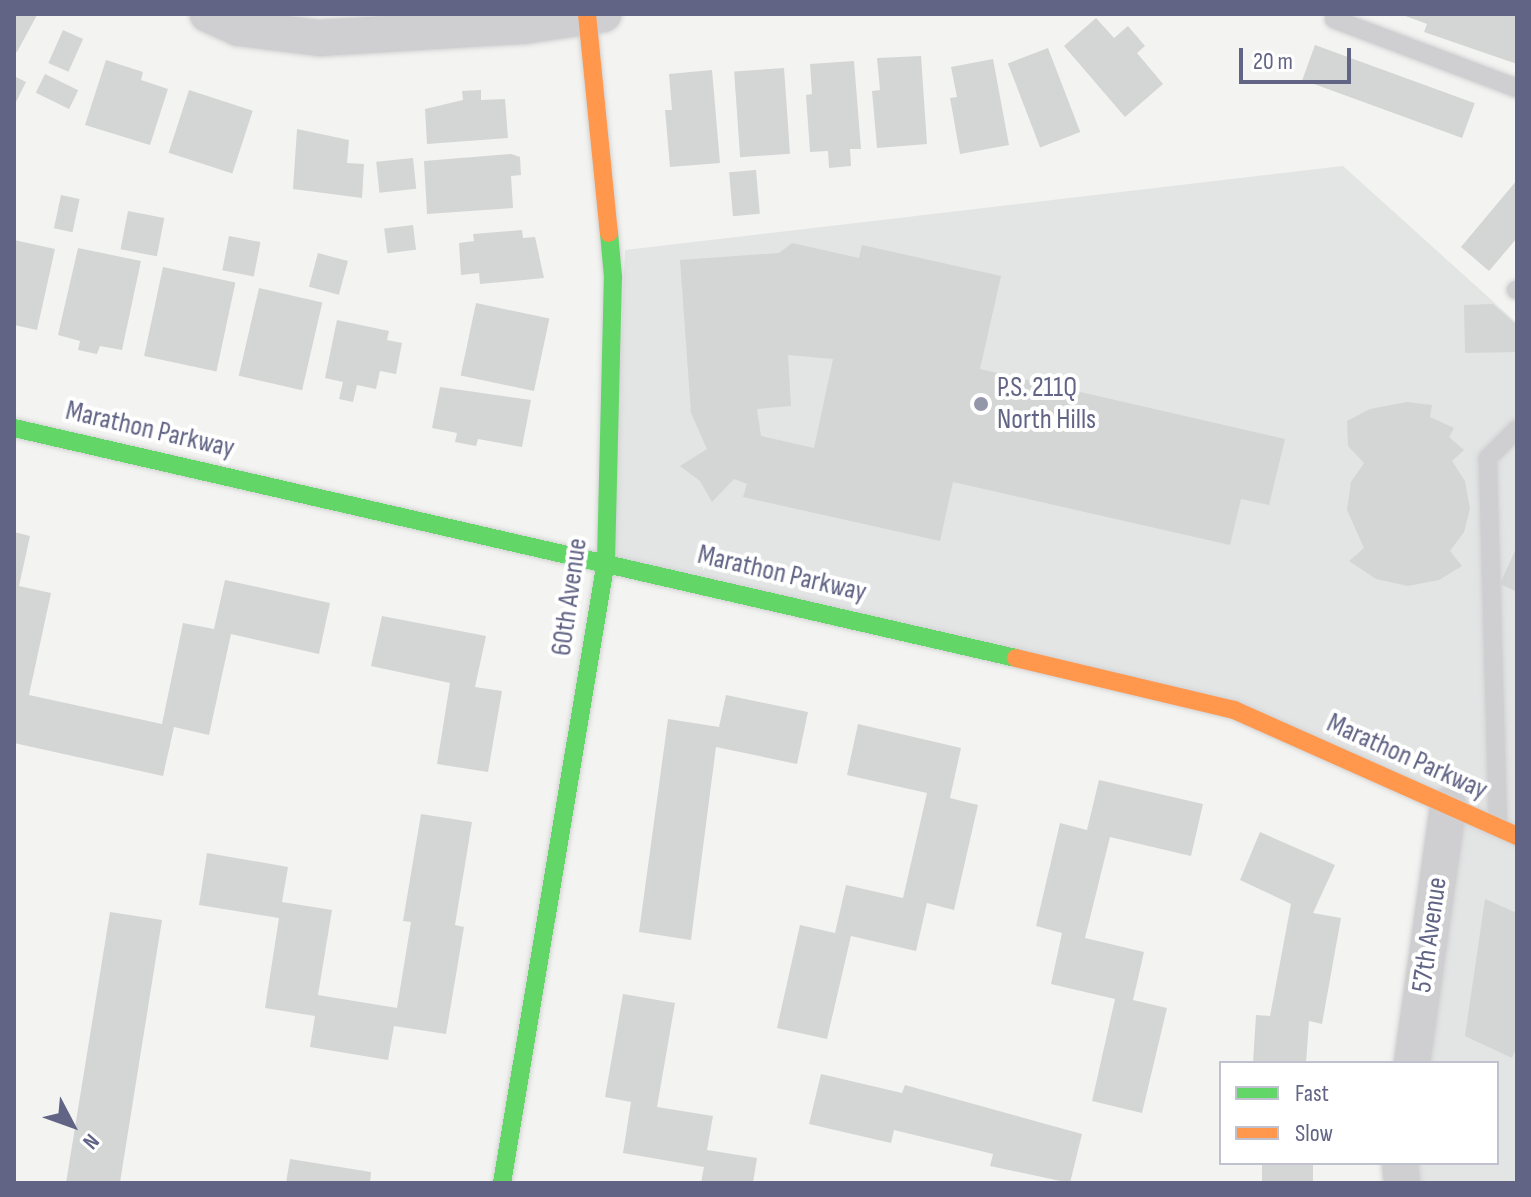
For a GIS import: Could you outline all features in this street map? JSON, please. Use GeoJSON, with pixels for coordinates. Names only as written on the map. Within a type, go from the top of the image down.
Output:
{"type":"FeatureCollection","features":[{"type":"Feature","properties":{"kind":"street"},"geometry":{"type":"LineString","coordinates":[[208,14],[239,28],[319,38],[523,26],[592,15]]}},
{"type":"Feature","properties":{"kind":"street","name":"60th Avenue"},"geometry":{"type":"LineString","coordinates":[[502,1183],[606,561],[613,277],[592,15]]}},
{"type":"Feature","properties":{"kind":"street","name":"Marathon Parkway"},"geometry":{"type":"LineString","coordinates":[[14,428],[606,561],[1234,710],[1517,836]]}},
{"type":"Feature","properties":{"kind":"street","name":"57th Avenue"},"geometry":{"type":"LineString","coordinates":[[1412,1061],[1448,806]]}},
{"type":"Feature","properties":{"kind":"lane"},"geometry":{"type":"LineString","coordinates":[[1334,19],[1517,88]]}},
{"type":"Feature","properties":{"kind":"lane"},"geometry":{"type":"LineString","coordinates":[[1498,828],[1488,458],[1517,429]]}},
{"type":"Feature","properties":{"kind":"lane"},"geometry":{"type":"LineString","coordinates":[[1497,764],[1517,762]]}},
{"type":"Feature","properties":{"kind":"shaded area","name":"P.S. 211Q North Hills"},"geometry":{"type":"Polygon","coordinates":[[[1343,166],[1517,323],[1517,1183],[1395,1183],[1396,1165],[1499,1165],[1499,1061],[1411,1061],[1449,810],[1233,713],[612,557],[625,250],[1343,166]]]}},
{"type":"Feature","properties":{"kind":"building"},"geometry":{"type":"Polygon","coordinates":[[[14,14],[37,15],[17,52],[14,51],[14,14]]]}},
{"type":"Feature","properties":{"kind":"building"},"geometry":{"type":"Polygon","coordinates":[[[1400,14],[1517,14],[1517,64],[1424,32],[1427,24],[1400,14]]]}},
{"type":"Feature","properties":{"kind":"building"},"geometry":{"type":"Polygon","coordinates":[[[1096,18],[1114,38],[1128,26],[1145,46],[1137,53],[1163,84],[1125,117],[1064,46],[1096,18]]]}},
{"type":"Feature","properties":{"kind":"building"},"geometry":{"type":"Polygon","coordinates":[[[63,30],[83,39],[68,72],[48,63],[63,30]]]}},
{"type":"Feature","properties":{"kind":"building"},"geometry":{"type":"Polygon","coordinates":[[[1315,45],[1475,103],[1462,138],[1302,80],[1315,45]]]}},
{"type":"Feature","properties":{"kind":"building"},"geometry":{"type":"Polygon","coordinates":[[[1048,48],[1080,132],[1040,147],[1008,63],[1048,48]]]}},
{"type":"Feature","properties":{"kind":"building"},"geometry":{"type":"Polygon","coordinates":[[[921,56],[927,144],[877,148],[872,91],[880,90],[877,58],[921,56]]]}},
{"type":"Feature","properties":{"kind":"building"},"geometry":{"type":"Polygon","coordinates":[[[993,59],[1009,145],[960,154],[950,98],[957,97],[951,67],[993,59]]]}},
{"type":"Feature","properties":{"kind":"building"},"geometry":{"type":"Polygon","coordinates":[[[106,60],[143,72],[141,80],[168,89],[150,145],[85,125],[106,60]]]}},
{"type":"Feature","properties":{"kind":"building"},"geometry":{"type":"Polygon","coordinates":[[[854,61],[861,149],[850,149],[851,166],[829,168],[828,151],[810,152],[806,95],[812,94],[810,64],[854,61]]]}},
{"type":"Feature","properties":{"kind":"building"},"geometry":{"type":"Polygon","coordinates":[[[784,68],[790,154],[740,157],[734,71],[784,68]]]}},
{"type":"Feature","properties":{"kind":"building"},"geometry":{"type":"Polygon","coordinates":[[[712,70],[720,163],[670,167],[665,110],[672,110],[669,74],[712,70]]]}},
{"type":"Feature","properties":{"kind":"building"},"geometry":{"type":"Polygon","coordinates":[[[45,74],[78,90],[69,109],[36,93],[45,74]]]}},
{"type":"Feature","properties":{"kind":"building"},"geometry":{"type":"Polygon","coordinates":[[[14,76],[26,82],[14,106],[14,76]]]}},
{"type":"Feature","properties":{"kind":"building"},"geometry":{"type":"Polygon","coordinates":[[[189,90],[253,111],[232,173],[169,153],[189,90]]]}},
{"type":"Feature","properties":{"kind":"building"},"geometry":{"type":"Polygon","coordinates":[[[481,90],[481,100],[505,99],[508,138],[427,144],[425,109],[463,100],[462,91],[481,90]]]}},
{"type":"Feature","properties":{"kind":"building"},"geometry":{"type":"Polygon","coordinates":[[[297,129],[349,140],[347,163],[364,164],[362,198],[293,189],[297,129]]]}},
{"type":"Feature","properties":{"kind":"building"},"geometry":{"type":"Polygon","coordinates":[[[511,154],[520,157],[521,175],[511,176],[513,208],[427,214],[424,161],[511,154]]]}},
{"type":"Feature","properties":{"kind":"building"},"geometry":{"type":"Polygon","coordinates":[[[413,158],[416,189],[379,193],[376,162],[413,158]]]}},
{"type":"Feature","properties":{"kind":"building"},"geometry":{"type":"Polygon","coordinates":[[[756,170],[760,214],[733,216],[729,172],[756,170]]]}},
{"type":"Feature","properties":{"kind":"building"},"geometry":{"type":"Polygon","coordinates":[[[1517,180],[1517,238],[1489,271],[1461,247],[1517,180]]]}},
{"type":"Feature","properties":{"kind":"building"},"geometry":{"type":"Polygon","coordinates":[[[61,195],[80,199],[73,232],[54,228],[61,195]]]}},
{"type":"Feature","properties":{"kind":"building"},"geometry":{"type":"Polygon","coordinates":[[[128,211],[164,218],[157,256],[121,249],[128,211]]]}},
{"type":"Feature","properties":{"kind":"building"},"geometry":{"type":"Polygon","coordinates":[[[413,225],[416,250],[387,253],[384,229],[413,225]]]}},
{"type":"Feature","properties":{"kind":"building"},"geometry":{"type":"Polygon","coordinates":[[[522,230],[523,238],[535,237],[544,278],[480,284],[479,273],[461,275],[459,243],[474,241],[473,234],[522,230]]]}},
{"type":"Feature","properties":{"kind":"building"},"geometry":{"type":"Polygon","coordinates":[[[229,236],[260,242],[254,276],[222,270],[229,236]]]}},
{"type":"Feature","properties":{"kind":"building"},"geometry":{"type":"Polygon","coordinates":[[[14,240],[55,249],[37,330],[14,325],[14,240]]]}},
{"type":"Feature","properties":{"kind":"building"},"geometry":{"type":"Polygon","coordinates":[[[792,243],[859,258],[862,245],[1001,276],[980,369],[1285,439],[1269,505],[1241,499],[1230,545],[953,482],[940,541],[743,497],[747,484],[734,479],[712,502],[700,481],[680,466],[707,449],[691,413],[680,260],[779,253],[792,243]],[[788,355],[791,406],[757,409],[761,436],[814,448],[833,359],[788,355]]]}},
{"type":"Feature","properties":{"kind":"building"},"geometry":{"type":"Polygon","coordinates":[[[78,248],[141,261],[122,350],[100,346],[97,354],[78,350],[80,341],[58,335],[78,248]]]}},
{"type":"Feature","properties":{"kind":"building"},"geometry":{"type":"Polygon","coordinates":[[[318,253],[348,261],[339,295],[309,287],[318,253]]]}},
{"type":"Feature","properties":{"kind":"building"},"geometry":{"type":"Polygon","coordinates":[[[163,267],[235,282],[216,371],[144,356],[163,267]]]}},
{"type":"Feature","properties":{"kind":"building"},"geometry":{"type":"Polygon","coordinates":[[[259,288],[322,303],[302,390],[239,376],[259,288]]]}},
{"type":"Feature","properties":{"kind":"building"},"geometry":{"type":"Polygon","coordinates":[[[476,303],[549,319],[534,391],[461,375],[476,303]]]}},
{"type":"Feature","properties":{"kind":"building"},"geometry":{"type":"Polygon","coordinates":[[[1493,304],[1517,325],[1517,352],[1465,353],[1464,305],[1493,304]]]}},
{"type":"Feature","properties":{"kind":"building"},"geometry":{"type":"Polygon","coordinates":[[[337,320],[389,331],[387,340],[402,343],[396,374],[380,371],[376,389],[357,385],[353,402],[339,399],[343,382],[325,378],[337,320]]]}},
{"type":"Feature","properties":{"kind":"building"},"geometry":{"type":"Polygon","coordinates":[[[440,387],[531,400],[522,447],[478,439],[476,446],[455,442],[457,433],[432,428],[440,387]]]}},
{"type":"Feature","properties":{"kind":"building"},"geometry":{"type":"Polygon","coordinates":[[[1407,402],[1432,405],[1430,417],[1454,428],[1449,437],[1464,450],[1452,461],[1465,481],[1470,509],[1464,532],[1450,551],[1462,566],[1439,580],[1408,586],[1376,579],[1349,561],[1364,548],[1347,510],[1351,482],[1364,463],[1348,446],[1347,421],[1370,409],[1407,402]]]}},
{"type":"Feature","properties":{"kind":"building"},"geometry":{"type":"Polygon","coordinates":[[[14,532],[30,536],[19,586],[51,593],[29,695],[162,724],[183,623],[214,629],[225,580],[330,603],[319,654],[231,634],[209,735],[174,727],[163,776],[14,743],[14,532]]]}},
{"type":"Feature","properties":{"kind":"building"},"geometry":{"type":"Polygon","coordinates":[[[1517,546],[1517,592],[1500,584],[1517,546]]]}},
{"type":"Feature","properties":{"kind":"building"},"geometry":{"type":"Polygon","coordinates":[[[382,616],[486,636],[475,687],[502,691],[488,772],[437,764],[450,683],[371,666],[382,616]]]}},
{"type":"Feature","properties":{"kind":"building"},"geometry":{"type":"Polygon","coordinates":[[[726,695],[808,712],[797,764],[716,747],[691,940],[639,932],[668,719],[719,727],[726,695]]]}},
{"type":"Feature","properties":{"kind":"building"},"geometry":{"type":"Polygon","coordinates":[[[858,724],[961,748],[950,798],[978,805],[954,910],[927,903],[916,951],[851,936],[827,1039],[777,1028],[800,925],[835,933],[846,885],[903,898],[927,793],[847,775],[858,724]]]}},
{"type":"Feature","properties":{"kind":"building"},"geometry":{"type":"Polygon","coordinates":[[[1099,780],[1203,804],[1191,856],[1110,837],[1085,938],[1144,952],[1133,1000],[1167,1008],[1142,1113],[1092,1101],[1115,999],[1051,984],[1062,933],[1036,926],[1060,823],[1087,830],[1099,780]]]}},
{"type":"Feature","properties":{"kind":"building"},"geometry":{"type":"Polygon","coordinates":[[[421,814],[472,822],[455,925],[464,927],[446,1034],[394,1026],[388,1060],[310,1047],[315,1016],[265,1008],[279,918],[199,905],[207,853],[288,867],[282,902],[332,910],[318,995],[397,1008],[411,922],[403,921],[421,814]]]}},
{"type":"Feature","properties":{"kind":"building"},"geometry":{"type":"Polygon","coordinates":[[[1260,832],[1335,865],[1313,913],[1341,918],[1322,1024],[1309,1021],[1306,1061],[1253,1061],[1256,1015],[1270,1016],[1291,904],[1240,880],[1260,832]]]}},
{"type":"Feature","properties":{"kind":"building"},"geometry":{"type":"Polygon","coordinates":[[[1485,899],[1517,913],[1517,1046],[1512,1058],[1465,1036],[1485,899]]]}},
{"type":"Feature","properties":{"kind":"building"},"geometry":{"type":"Polygon","coordinates":[[[110,912],[162,920],[120,1183],[66,1183],[110,912]]]}},
{"type":"Feature","properties":{"kind":"building"},"geometry":{"type":"Polygon","coordinates":[[[623,994],[675,1003],[657,1107],[713,1116],[707,1150],[757,1158],[753,1183],[701,1183],[704,1167],[623,1153],[631,1102],[605,1097],[623,994]]]}},
{"type":"Feature","properties":{"kind":"building"},"geometry":{"type":"Polygon","coordinates":[[[821,1074],[902,1093],[905,1085],[1082,1134],[1070,1183],[990,1166],[993,1154],[894,1130],[891,1143],[809,1124],[821,1074]]]}},
{"type":"Feature","properties":{"kind":"building"},"geometry":{"type":"Polygon","coordinates":[[[290,1159],[371,1172],[370,1183],[286,1183],[290,1159]]]}},
{"type":"Feature","properties":{"kind":"building"},"geometry":{"type":"Polygon","coordinates":[[[1262,1165],[1313,1165],[1313,1183],[1262,1183],[1262,1165]]]}},
{"type":"Feature","properties":{"kind":"traffic: fast"},"geometry":{"type":"LineString","coordinates":[[502,1183],[606,561],[613,277],[609,233]]}},
{"type":"Feature","properties":{"kind":"traffic: fast"},"geometry":{"type":"LineString","coordinates":[[14,428],[1016,658]]}},
{"type":"Feature","properties":{"kind":"traffic: slow"},"geometry":{"type":"LineString","coordinates":[[587,14],[609,233]]}},
{"type":"Feature","properties":{"kind":"traffic: slow"},"geometry":{"type":"LineString","coordinates":[[1016,658],[1234,710],[1517,836]]}},
{"type":"Feature","properties":{"kind":"place","name":"P.S. 211Q North Hills"},"geometry":{"type":"Point","coordinates":[981,404]}}]}
